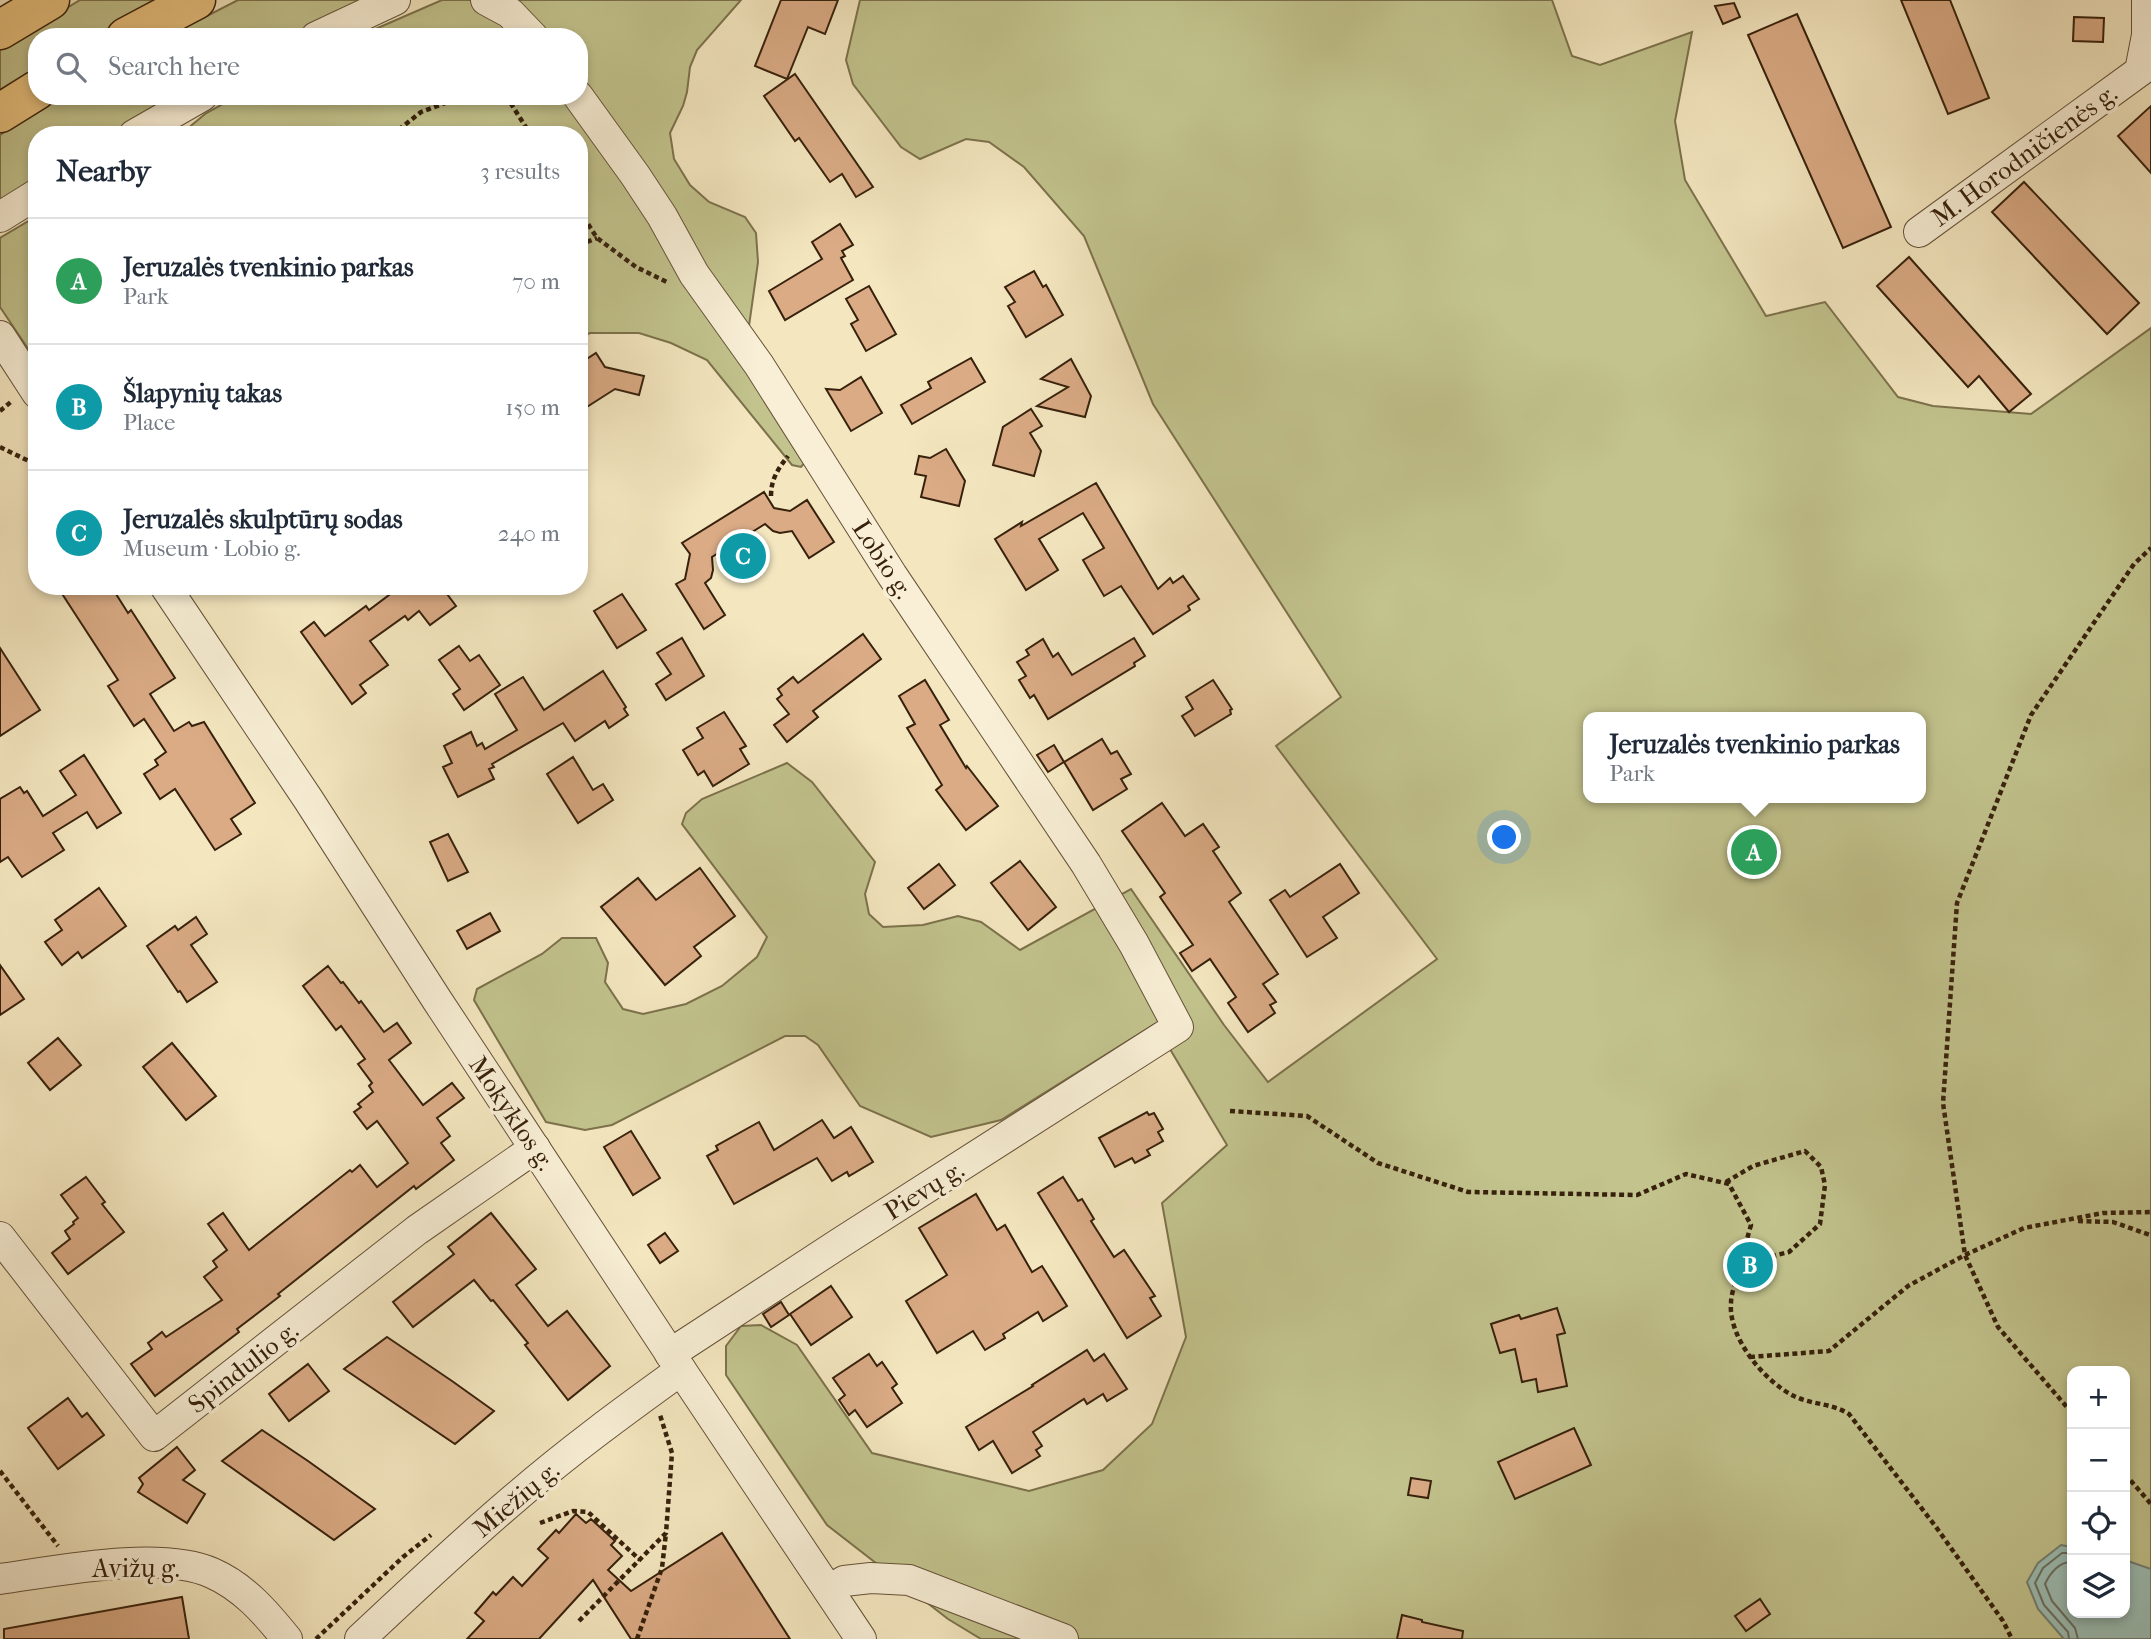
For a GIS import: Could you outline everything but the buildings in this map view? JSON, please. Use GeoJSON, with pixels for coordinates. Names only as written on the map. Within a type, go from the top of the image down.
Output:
{"type":"FeatureCollection","features":[{"type":"Feature","properties":{"kind":"highway"},"geometry":{"type":"LineString","coordinates":[[0,30],[50,0]]}},
{"type":"Feature","properties":{"kind":"highway"},"geometry":{"type":"LineString","coordinates":[[143,28],[196,0]]}},
{"type":"Feature","properties":{"kind":"highway"},"geometry":{"type":"LineString","coordinates":[[0,113],[28,96]]}},
{"type":"Feature","properties":{"kind":"street"},"geometry":{"type":"LineString","coordinates":[[335,28],[395,0]]}},
{"type":"Feature","properties":{"kind":"street"},"geometry":{"type":"LineString","coordinates":[[486,0],[510,13],[524,28]]}},
{"type":"Feature","properties":{"kind":"street","name":"M. Horodničienės g."},"geometry":{"type":"LineString","coordinates":[[1919,232],[2140,71],[2147,35],[2147,0]]}},
{"type":"Feature","properties":{"kind":"street"},"geometry":{"type":"LineString","coordinates":[[150,126],[186,105]]}},
{"type":"Feature","properties":{"kind":"street","name":"Lobio g."},"geometry":{"type":"LineString","coordinates":[[585,105],[635,174],[694,274],[759,365],[899,586],[1086,864],[1134,944],[1178,1027]]}},
{"type":"Feature","properties":{"kind":"street"},"geometry":{"type":"LineString","coordinates":[[0,217],[28,200]]}},
{"type":"Feature","properties":{"kind":"street"},"geometry":{"type":"LineString","coordinates":[[0,336],[28,379]]}},
{"type":"Feature","properties":{"kind":"street","name":"Mokyklos g."},"geometry":{"type":"LineString","coordinates":[[171,595],[861,1639]]}},
{"type":"Feature","properties":{"kind":"street","name":"Pievų g."},"geometry":{"type":"LineString","coordinates":[[676,1362],[840,1243],[1178,1027]]}},
{"type":"Feature","properties":{"kind":"street","name":"Spindulio g."},"geometry":{"type":"LineString","coordinates":[[0,1237],[154,1436],[417,1230],[536,1149]]}},
{"type":"Feature","properties":{"kind":"street","name":"Miežių g."},"geometry":{"type":"LineString","coordinates":[[360,1639],[448,1556],[676,1362]]}},
{"type":"Feature","properties":{"kind":"street","name":"Avižų g."},"geometry":{"type":"LineString","coordinates":[[0,1579],[136,1563],[175,1564],[210,1572],[238,1588],[264,1610],[287,1639]]}},
{"type":"Feature","properties":{"kind":"street"},"geometry":{"type":"LineString","coordinates":[[829,1590],[844,1581],[871,1578],[909,1580],[1063,1639]]}},
{"type":"Feature","properties":{"kind":"path"},"geometry":{"type":"LineString","coordinates":[[403,126],[421,112],[440,105]]}},
{"type":"Feature","properties":{"kind":"path"},"geometry":{"type":"LineString","coordinates":[[512,105],[525,126]]}},
{"type":"Feature","properties":{"kind":"path"},"geometry":{"type":"LineString","coordinates":[[588,224],[597,238],[636,267],[677,286]]}},
{"type":"Feature","properties":{"kind":"path"},"geometry":{"type":"LineString","coordinates":[[588,242],[597,238]]}},
{"type":"Feature","properties":{"kind":"path"},"geometry":{"type":"LineString","coordinates":[[771,496],[771,484],[779,467],[789,454],[808,441]]}},
{"type":"Feature","properties":{"kind":"path"},"geometry":{"type":"LineString","coordinates":[[0,447],[28,461]]}},
{"type":"Feature","properties":{"kind":"path"},"geometry":{"type":"LineString","coordinates":[[2067,1407],[1998,1327],[1965,1255],[1943,1103],[1956,902],[2031,715],[2134,564],[2151,548]]}},
{"type":"Feature","properties":{"kind":"path"},"geometry":{"type":"LineString","coordinates":[[1230,1111],[1307,1116],[1378,1163],[1468,1192],[1637,1195],[1686,1174],[1728,1184],[1751,1225],[1731,1302],[1732,1319],[1750,1357],[1786,1392],[1802,1400],[1839,1407],[1849,1414],[1936,1527],[2003,1621],[2012,1639]]}},
{"type":"Feature","properties":{"kind":"path"},"geometry":{"type":"LineString","coordinates":[[1725,1183],[1753,1166],[1805,1151],[1821,1167],[1825,1185],[1820,1224],[1789,1252],[1749,1262],[1741,1261]]}},
{"type":"Feature","properties":{"kind":"path"},"geometry":{"type":"LineString","coordinates":[[1750,1357],[1829,1351],[1908,1286],[1965,1255],[2024,1228],[2103,1213],[2151,1212]]}},
{"type":"Feature","properties":{"kind":"path"},"geometry":{"type":"LineString","coordinates":[[2069,1220],[2113,1222],[2150,1234],[2151,1237]]}},
{"type":"Feature","properties":{"kind":"path"},"geometry":{"type":"LineString","coordinates":[[637,1639],[662,1568],[672,1453],[657,1404],[676,1362]]}},
{"type":"Feature","properties":{"kind":"path"},"geometry":{"type":"LineString","coordinates":[[0,1471],[76,1569]]}},
{"type":"Feature","properties":{"kind":"path"},"geometry":{"type":"LineString","coordinates":[[2130,1480],[2151,1504]]}},
{"type":"Feature","properties":{"kind":"path"},"geometry":{"type":"LineString","coordinates":[[540,1523],[573,1511],[589,1512],[640,1560]]}},
{"type":"Feature","properties":{"kind":"path"},"geometry":{"type":"LineString","coordinates":[[579,1621],[666,1533]]}},
{"type":"Feature","properties":{"kind":"green space"},"geometry":{"type":"Polygon","coordinates":[[[80,0],[173,0],[119,28],[34,28],[80,0]]]}},
{"type":"Feature","properties":{"kind":"green space"},"geometry":{"type":"Polygon","coordinates":[[[238,0],[365,0],[308,28],[184,28],[238,0]]]}},
{"type":"Feature","properties":{"kind":"green space"},"geometry":{"type":"Polygon","coordinates":[[[442,0],[741,0],[697,50],[690,67],[683,106],[670,133],[674,159],[690,185],[709,202],[745,217],[756,233],[758,262],[748,333],[808,459],[801,467],[792,465],[707,360],[671,343],[639,333],[588,334],[588,126],[191,126],[221,105],[588,105],[588,28],[378,28],[442,0]]]}},
{"type":"Feature","properties":{"kind":"green space"},"geometry":{"type":"Polygon","coordinates":[[[860,0],[1552,0],[1572,56],[1600,65],[1692,32],[1675,121],[1685,180],[1766,316],[1825,302],[1898,397],[1933,406],[2031,414],[2151,328],[2151,1639],[981,1639],[948,1619],[827,1525],[726,1375],[726,1346],[741,1326],[761,1325],[797,1345],[872,1453],[1029,1491],[1103,1470],[1152,1424],[1186,1337],[1162,1203],[1227,1145],[1155,1024],[1001,1120],[931,1137],[860,1106],[818,1045],[805,1036],[785,1036],[612,1125],[585,1130],[546,1122],[474,1000],[477,989],[542,954],[562,938],[596,938],[608,963],[605,982],[623,1009],[643,1014],[686,1004],[722,986],[757,957],[767,937],[682,824],[686,813],[702,799],[787,763],[812,782],[875,862],[865,894],[869,914],[883,927],[923,925],[958,916],[981,922],[1020,950],[1131,889],[1224,1025],[1268,1082],[1437,959],[1276,746],[1341,697],[1153,404],[1084,236],[1024,167],[989,142],[966,139],[920,159],[901,147],[853,84],[846,60],[860,0]]]}},
{"type":"Feature","properties":{"kind":"green space"},"geometry":{"type":"Polygon","coordinates":[[[28,32],[28,81],[0,97],[0,49],[28,32]]]}},
{"type":"Feature","properties":{"kind":"green space"},"geometry":{"type":"Polygon","coordinates":[[[49,105],[162,105],[127,126],[28,126],[28,187],[0,205],[0,135],[49,105]]]}},
{"type":"Feature","properties":{"kind":"green space"},"geometry":{"type":"Polygon","coordinates":[[[28,221],[28,349],[0,307],[0,238],[28,221]]]}},
{"type":"Feature","properties":{"kind":"water"},"geometry":{"type":"Polygon","coordinates":[[[2061,1545],[2067,1546],[2067,1618],[2130,1618],[2130,1562],[2151,1569],[2151,1639],[2064,1639],[2038,1609],[2027,1582],[2038,1563],[2061,1545]]]}},
{"type":"Feature","properties":{"kind":"place","name":"Jeruzalės skulptūrų sodas"},"geometry":{"type":"Point","coordinates":[743,556]}},
{"type":"Feature","properties":{"kind":"place","name":"Jeruzalės tvenkinio parkas"},"geometry":{"type":"Point","coordinates":[1754,852]}},
{"type":"Feature","properties":{"kind":"place","name":"Šlapynių takas"},"geometry":{"type":"Point","coordinates":[1750,1265]}}]}
